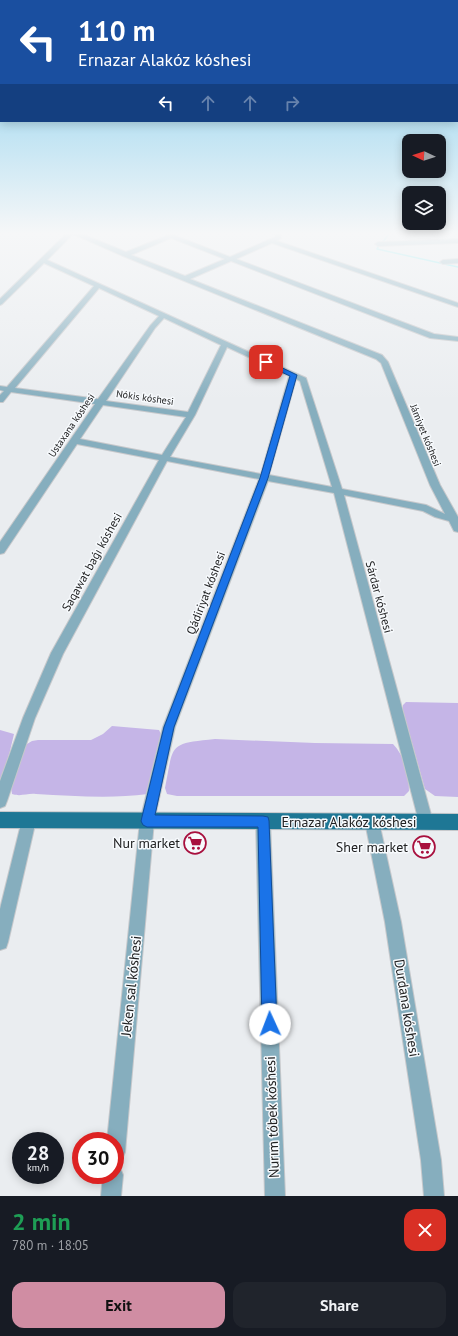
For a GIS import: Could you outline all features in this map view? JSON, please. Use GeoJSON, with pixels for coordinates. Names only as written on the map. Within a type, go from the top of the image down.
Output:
{"type":"FeatureCollection","features":[{"type":"Feature","properties":{"kind":"main road","name":"Ernazar Alakóz kóshesi"},"geometry":{"type":"LineString","coordinates":[[0,820],[458,822]]}},
{"type":"Feature","properties":{"kind":"street"},"geometry":{"type":"LineString","coordinates":[[0,303],[14,290]]}},
{"type":"Feature","properties":{"kind":"street"},"geometry":{"type":"LineString","coordinates":[[0,400],[4,389],[94,290]]}},
{"type":"Feature","properties":{"kind":"street"},"geometry":{"type":"LineString","coordinates":[[109,290],[298,377]]}},
{"type":"Feature","properties":{"kind":"street","name":"Jámiyet kóshesi"},"geometry":{"type":"LineString","coordinates":[[214,290],[335,341],[379,356],[384,362],[435,485],[455,520],[458,529]]}},
{"type":"Feature","properties":{"kind":"street"},"geometry":{"type":"LineString","coordinates":[[313,290],[433,336],[456,339],[458,347]]}},
{"type":"Feature","properties":{"kind":"street"},"geometry":{"type":"LineString","coordinates":[[416,290],[458,304]]}},
{"type":"Feature","properties":{"kind":"street","name":"Ustaxana kóshesi"},"geometry":{"type":"LineString","coordinates":[[0,550],[152,327],[164,315]]}},
{"type":"Feature","properties":{"kind":"street","name":"Saqawat baǵı kóshesi"},"geometry":{"type":"LineString","coordinates":[[0,801],[29,718],[57,653],[164,459],[191,415],[225,344]]}},
{"type":"Feature","properties":{"kind":"street","name":"Qádiriyat kóshesi"},"geometry":{"type":"LineString","coordinates":[[147,821],[169,727],[264,478],[298,377]]}},
{"type":"Feature","properties":{"kind":"street","name":"Sárdar kóshesi"},"geometry":{"type":"LineString","coordinates":[[298,377],[338,492],[426,822]]}},
{"type":"Feature","properties":{"kind":"street","name":"Nókis kóshesi"},"geometry":{"type":"LineString","coordinates":[[4,389],[101,401],[191,415]]}},
{"type":"Feature","properties":{"kind":"street"},"geometry":{"type":"LineString","coordinates":[[74,441],[426,508],[438,515],[455,520]]}},
{"type":"Feature","properties":{"kind":"street"},"geometry":{"type":"LineString","coordinates":[[0,942],[30,820]]}},
{"type":"Feature","properties":{"kind":"street","name":"Jeken sal kóshesi"},"geometry":{"type":"LineString","coordinates":[[117,1132],[147,821]]}},
{"type":"Feature","properties":{"kind":"street","name":"Nurım tóbek kóshesi"},"geometry":{"type":"LineString","coordinates":[[263,821],[275,1196]]}},
{"type":"Feature","properties":{"kind":"street","name":"Durdana kóshesi"},"geometry":{"type":"LineString","coordinates":[[372,822],[393,922],[431,1160],[434,1196]]}},
{"type":"Feature","properties":{"kind":"street"},"geometry":{"type":"LineString","coordinates":[[111,1196],[112,1184]]}},
{"type":"Feature","properties":{"kind":"shaded area"},"geometry":{"type":"Polygon","coordinates":[[[406,702],[458,703],[458,797],[435,796],[425,789],[403,711],[403,705],[406,702]]]}},
{"type":"Feature","properties":{"kind":"shaded area"},"geometry":{"type":"Polygon","coordinates":[[[112,726],[159,730],[162,736],[148,794],[106,797],[12,794],[11,787],[22,747],[32,741],[38,740],[91,740],[103,734],[112,726]]]}},
{"type":"Feature","properties":{"kind":"shaded area"},"geometry":{"type":"Polygon","coordinates":[[[0,730],[14,734],[0,783],[0,730]]]}},
{"type":"Feature","properties":{"kind":"shaded area"},"geometry":{"type":"Polygon","coordinates":[[[215,739],[393,744],[401,754],[406,766],[409,791],[404,796],[177,796],[167,794],[165,788],[170,762],[172,754],[176,748],[189,742],[215,739]]]}},
{"type":"Feature","properties":{"kind":"place","name":"Nur market"},"geometry":{"type":"Point","coordinates":[195,843]}},
{"type":"Feature","properties":{"kind":"place","name":"Sher market"},"geometry":{"type":"Point","coordinates":[424,847]}},
{"type":"Feature","properties":{"kind":"route"},"geometry":{"type":"LineString","coordinates":[[266,362],[293,375],[264,478],[169,727],[147,821],[263,821],[270,1024]]}}]}
